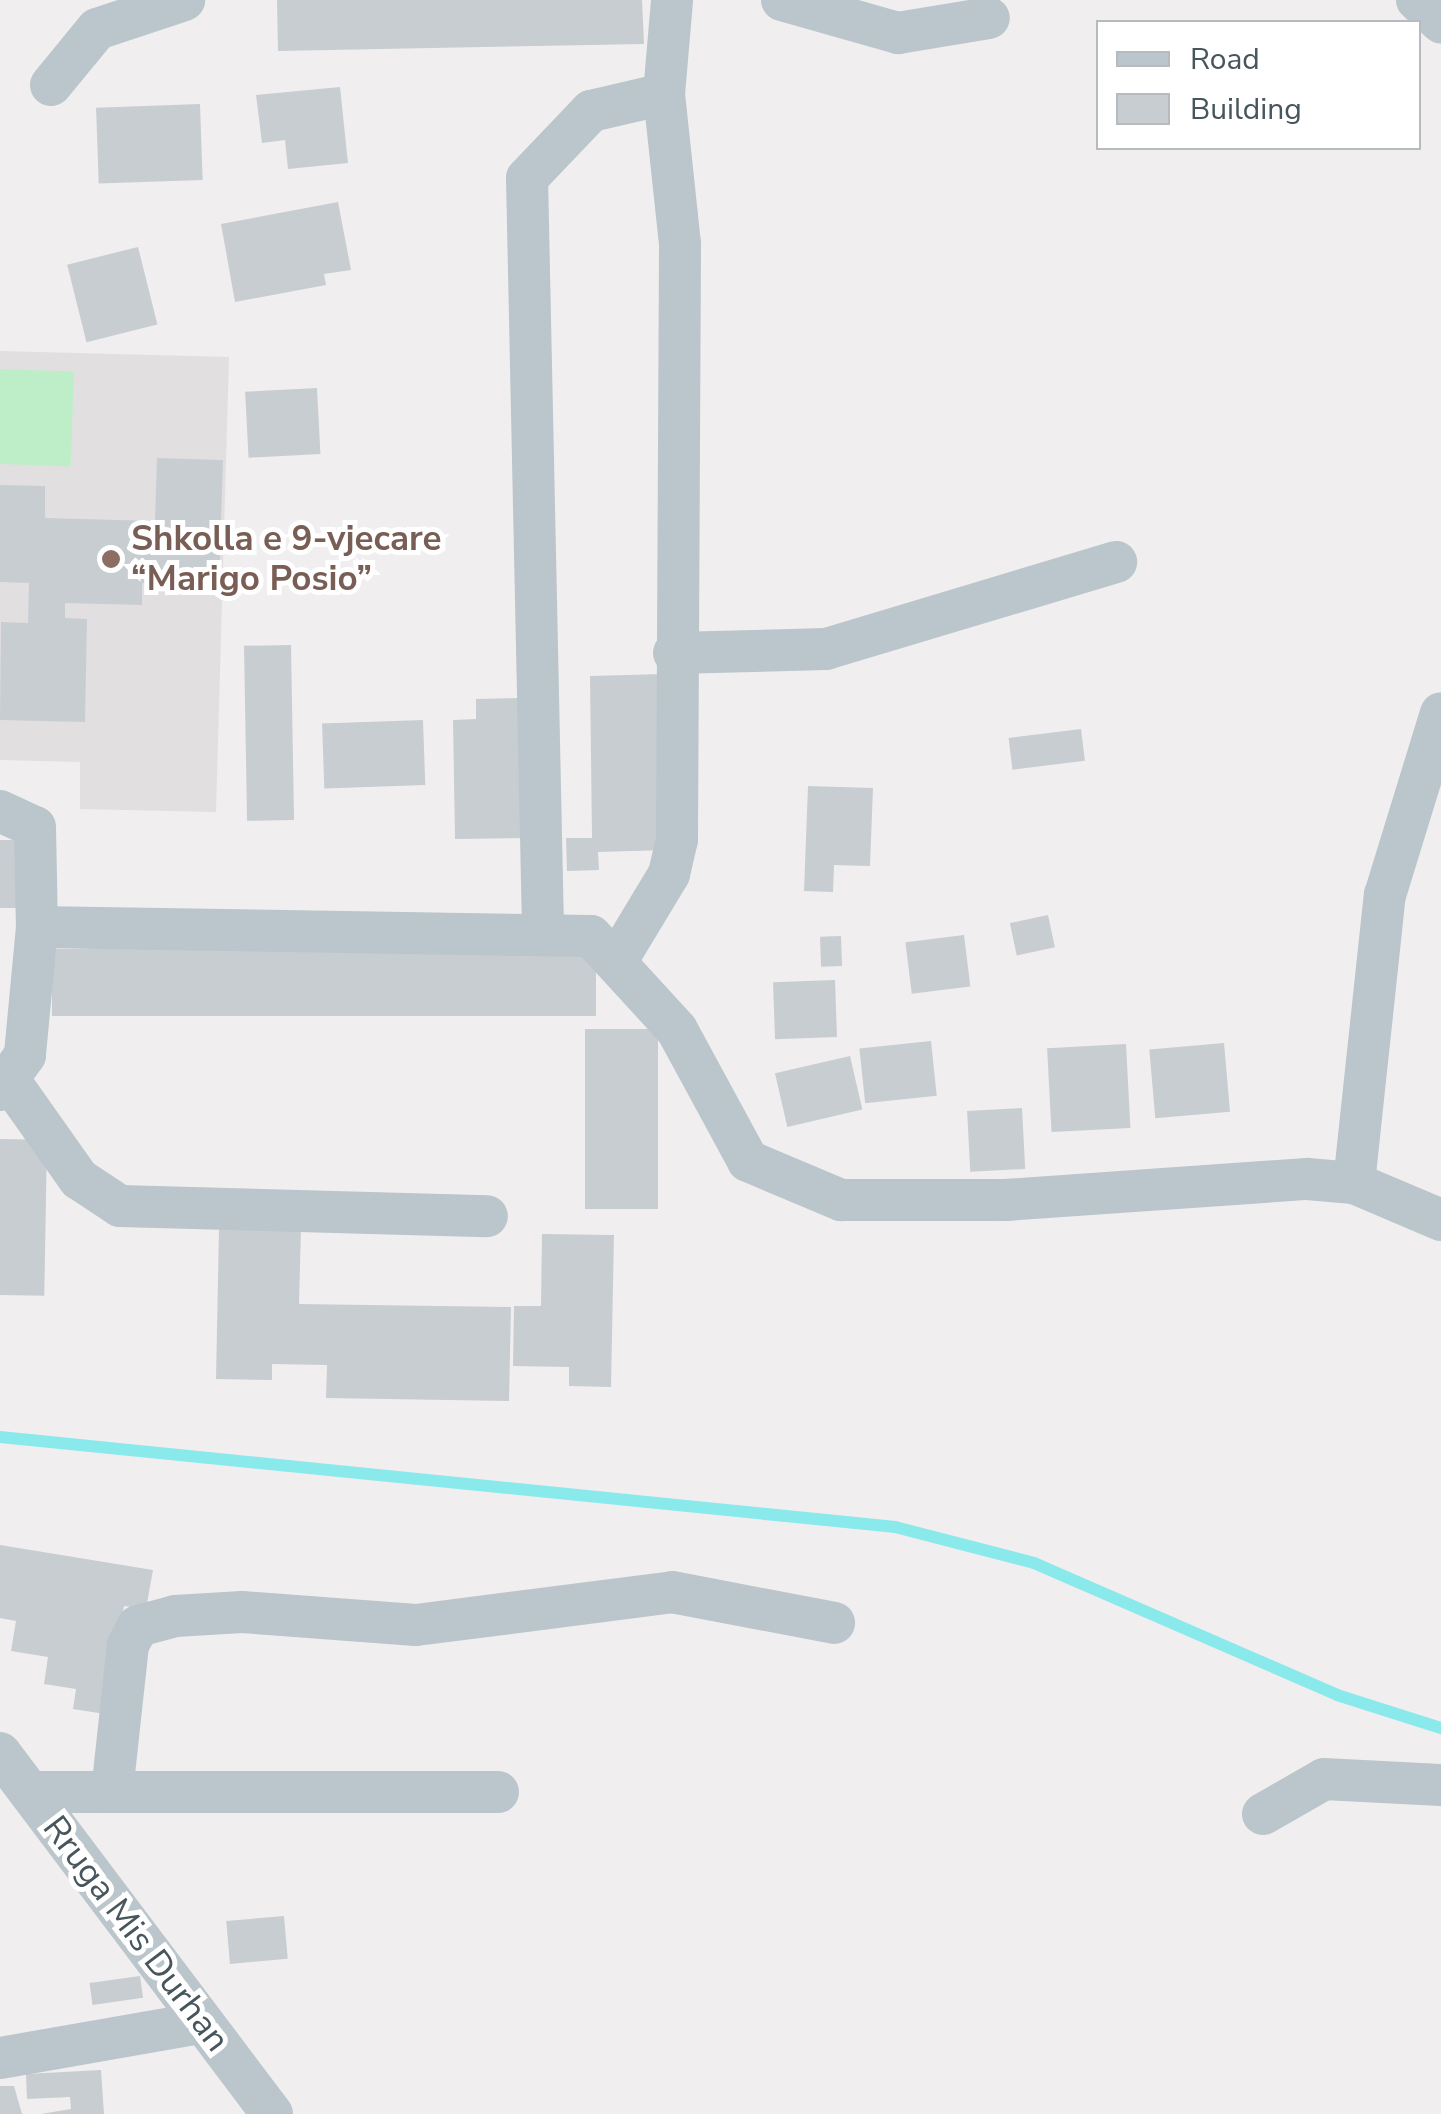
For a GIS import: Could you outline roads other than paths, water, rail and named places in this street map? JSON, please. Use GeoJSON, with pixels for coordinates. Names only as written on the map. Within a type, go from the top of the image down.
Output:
{"type":"FeatureCollection","features":[{"type":"Feature","properties":{"kind":"street"},"geometry":{"type":"LineString","coordinates":[[51,85],[96,29],[184,0]]}},
{"type":"Feature","properties":{"kind":"street"},"geometry":{"type":"LineString","coordinates":[[619,957],[669,874],[676,840],[674,653],[680,244],[664,94],[672,0]]}},
{"type":"Feature","properties":{"kind":"street"},"geometry":{"type":"LineString","coordinates":[[782,0],[898,33],[990,18]]}},
{"type":"Feature","properties":{"kind":"street"},"geometry":{"type":"LineString","coordinates":[[1417,0],[1441,22]]}},
{"type":"Feature","properties":{"kind":"street"},"geometry":{"type":"LineString","coordinates":[[543,929],[527,178],[592,111],[664,94]]}},
{"type":"Feature","properties":{"kind":"street"},"geometry":{"type":"LineString","coordinates":[[674,653],[826,649],[1116,562]]}},
{"type":"Feature","properties":{"kind":"street"},"geometry":{"type":"LineString","coordinates":[[1354,1183],[1385,894],[1441,712]]}},
{"type":"Feature","properties":{"kind":"street"},"geometry":{"type":"LineString","coordinates":[[0,811],[35,827],[37,927],[25,1055],[5,1086],[80,1179],[120,1206],[488,1216]]}},
{"type":"Feature","properties":{"kind":"street"},"geometry":{"type":"LineString","coordinates":[[37,927],[543,929],[591,936],[619,957],[678,1030],[748,1161],[841,1200],[1354,1183],[1441,1220]]}},
{"type":"Feature","properties":{"kind":"street"},"geometry":{"type":"LineString","coordinates":[[112,1792],[128,1645],[138,1626],[174,1616],[242,1612],[416,1625],[672,1592],[834,1623]]}},
{"type":"Feature","properties":{"kind":"street","name":"Rruga Mis Durhan"},"geometry":{"type":"LineString","coordinates":[[0,1753],[272,2114]]}},
{"type":"Feature","properties":{"kind":"street"},"geometry":{"type":"LineString","coordinates":[[1263,1814],[1324,1779],[1441,1785]]}},
{"type":"Feature","properties":{"kind":"street"},"geometry":{"type":"LineString","coordinates":[[30,1792],[498,1792]]}},
{"type":"Feature","properties":{"kind":"street"},"geometry":{"type":"LineString","coordinates":[[0,2058],[201,2023]]}},
{"type":"Feature","properties":{"kind":"waterway"},"geometry":{"type":"LineString","coordinates":[[0,1437],[895,1527],[1034,1563],[1337,1695],[1441,1728]]}},
{"type":"Feature","properties":{"kind":"place","name":"Shkolla e 9-vjecare “Marigo Posio”"},"geometry":{"type":"Point","coordinates":[111,559]}}]}
